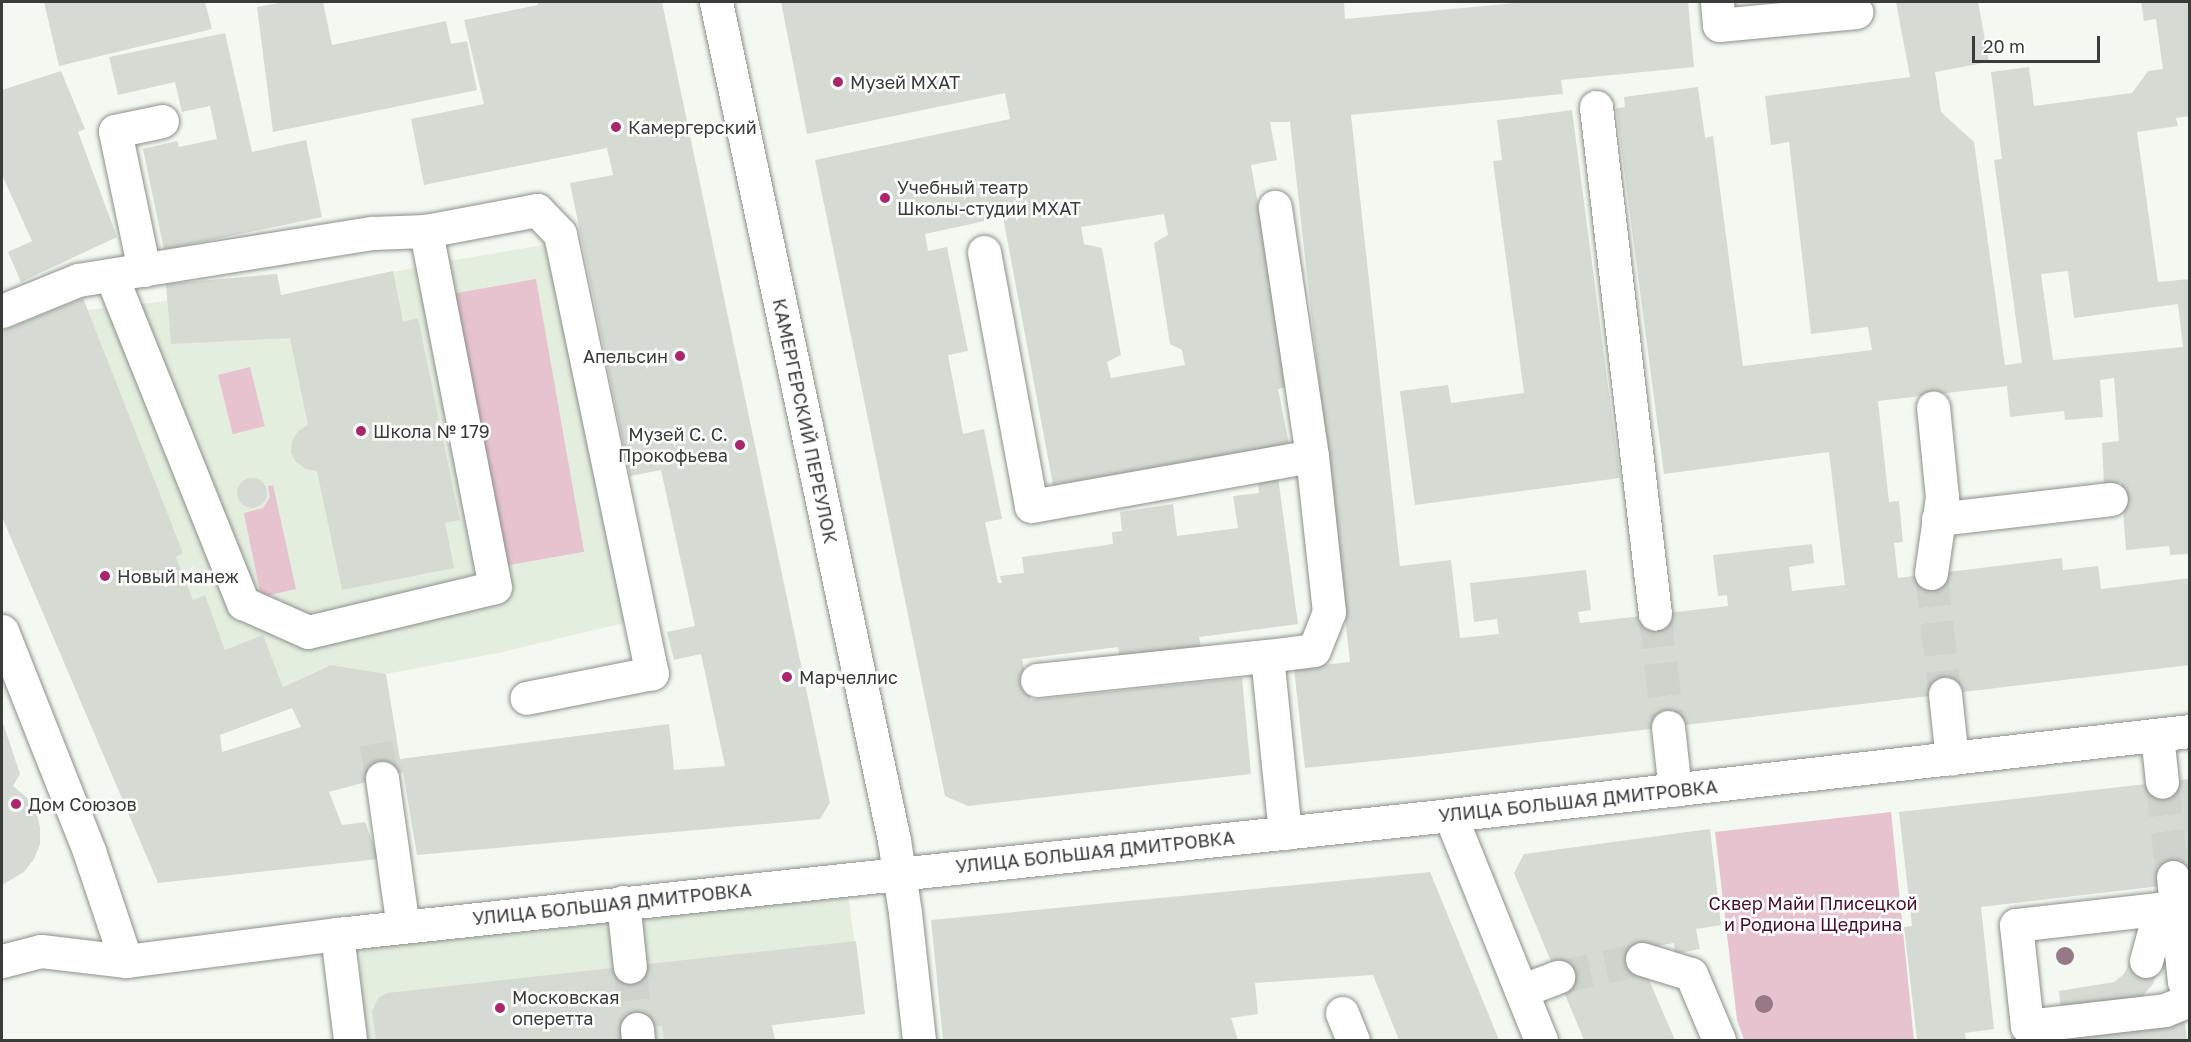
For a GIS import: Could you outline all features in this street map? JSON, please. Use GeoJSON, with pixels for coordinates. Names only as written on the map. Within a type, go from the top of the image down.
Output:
{"type":"FeatureCollection","features":[{"type":"Feature","properties":{"kind":"street","name":"КАМЕРГЕРСКИЙ ПЕРЕУЛОК"},"geometry":{"type":"LineString","coordinates":[[716,2],[894,840],[919,1041]]}},
{"type":"Feature","properties":{"kind":"street"},"geometry":{"type":"LineString","coordinates":[[1717,2],[1719,25],[1856,12]]}},
{"type":"Feature","properties":{"kind":"street"},"geometry":{"type":"LineString","coordinates":[[1596,107],[1654,614]]}},
{"type":"Feature","properties":{"kind":"street"},"geometry":{"type":"LineString","coordinates":[[144,270],[115,131],[162,121]]}},
{"type":"Feature","properties":{"kind":"street"},"geometry":{"type":"LineString","coordinates":[[1037,680],[1314,650],[1329,612],[1312,456],[1275,207]]}},
{"type":"Feature","properties":{"kind":"street"},"geometry":{"type":"LineString","coordinates":[[2,311],[78,280],[372,234],[426,231],[537,210],[560,234],[652,673],[526,698]]}},
{"type":"Feature","properties":{"kind":"street"},"geometry":{"type":"LineString","coordinates":[[111,275],[243,603],[308,632],[495,587],[426,231]]}},
{"type":"Feature","properties":{"kind":"street"},"geometry":{"type":"LineString","coordinates":[[984,252],[1031,506],[1312,456]]}},
{"type":"Feature","properties":{"kind":"street"},"geometry":{"type":"LineString","coordinates":[[1931,573],[1942,497],[1933,407]]}},
{"type":"Feature","properties":{"kind":"street"},"geometry":{"type":"LineString","coordinates":[[1938,519],[2111,499]]}},
{"type":"Feature","properties":{"kind":"street"},"geometry":{"type":"LineString","coordinates":[[2,631],[89,851],[126,961]]}},
{"type":"Feature","properties":{"kind":"street"},"geometry":{"type":"LineString","coordinates":[[1267,656],[1285,833]]}},
{"type":"Feature","properties":{"kind":"street"},"geometry":{"type":"LineString","coordinates":[[1945,694],[1952,759]]}},
{"type":"Feature","properties":{"kind":"street"},"geometry":{"type":"LineString","coordinates":[[1668,727],[1675,790]]}},
{"type":"Feature","properties":{"kind":"street","name":"УЛИЦА БОЛЬШАЯ ДМИТРОВКА"},"geometry":{"type":"LineString","coordinates":[[2,961],[41,951],[126,961],[337,934],[623,902],[1450,815],[2190,731]]}},
{"type":"Feature","properties":{"kind":"street"},"geometry":{"type":"LineString","coordinates":[[2157,735],[2162,782]]}},
{"type":"Feature","properties":{"kind":"street"},"geometry":{"type":"LineString","coordinates":[[382,778],[403,927]]}},
{"type":"Feature","properties":{"kind":"street"},"geometry":{"type":"LineString","coordinates":[[1450,815],[1541,1041]]}},
{"type":"Feature","properties":{"kind":"street"},"geometry":{"type":"LineString","coordinates":[[2146,961],[2169,898]]}},
{"type":"Feature","properties":{"kind":"street"},"geometry":{"type":"LineString","coordinates":[[2169,898],[2184,981],[2190,994]]}},
{"type":"Feature","properties":{"kind":"street"},"geometry":{"type":"LineString","coordinates":[[2169,898],[2016,925],[2027,1026],[2164,1010],[2190,1000]]}},
{"type":"Feature","properties":{"kind":"street"},"geometry":{"type":"LineString","coordinates":[[623,902],[630,967]]}},
{"type":"Feature","properties":{"kind":"street"},"geometry":{"type":"LineString","coordinates":[[337,934],[350,1041]]}},
{"type":"Feature","properties":{"kind":"street"},"geometry":{"type":"LineString","coordinates":[[1642,959],[1691,974],[1719,1041]]}},
{"type":"Feature","properties":{"kind":"street"},"geometry":{"type":"LineString","coordinates":[[1521,991],[1558,977]]}},
{"type":"Feature","properties":{"kind":"shaded area","name":"Школа № 179"},"geometry":{"type":"Polygon","coordinates":[[[548,244],[628,622],[498,653],[386,674],[330,665],[283,687],[263,636],[225,650],[205,595],[193,600],[176,557],[182,553],[87,310],[167,301],[166,284],[277,274],[281,295],[432,264],[548,244]]]}},
{"type":"Feature","properties":{"kind":"shaded area"},"geometry":{"type":"Polygon","coordinates":[[[847,889],[865,1014],[772,1025],[775,1040],[368,1040],[361,992],[361,944],[847,889]]]}},
{"type":"Feature","properties":{"kind":"green space"},"geometry":{"type":"Polygon","coordinates":[[[536,279],[584,552],[499,567],[451,294],[536,279]]]}},
{"type":"Feature","properties":{"kind":"green space"},"geometry":{"type":"Polygon","coordinates":[[[250,367],[265,426],[233,434],[218,375],[250,367]]]}},
{"type":"Feature","properties":{"kind":"green space"},"geometry":{"type":"Polygon","coordinates":[[[273,485],[296,589],[261,597],[244,513],[263,508],[270,497],[268,486],[273,485]]]}},
{"type":"Feature","properties":{"kind":"green space","name":"Сквер Майи Плисецкой и Родиона Щедрина"},"geometry":{"type":"Polygon","coordinates":[[[1891,812],[1914,1040],[1744,1040],[1737,1020],[1715,832],[1891,812]]]}},
{"type":"Feature","properties":{"kind":"building"},"geometry":{"type":"Polygon","coordinates":[[[44,2],[205,2],[212,29],[59,66],[44,2]]]}},
{"type":"Feature","properties":{"kind":"building"},"geometry":{"type":"Polygon","coordinates":[[[285,2],[323,2],[332,45],[446,21],[451,44],[467,41],[477,90],[273,132],[257,7],[285,2]]]}},
{"type":"Feature","properties":{"kind":"building"},"geometry":{"type":"Polygon","coordinates":[[[538,2],[662,2],[830,803],[820,819],[417,855],[403,772],[329,792],[342,825],[365,822],[379,859],[158,883],[2,517],[2,331],[83,298],[183,553],[176,557],[193,600],[205,595],[225,650],[263,635],[283,687],[331,665],[386,674],[400,759],[669,724],[674,770],[725,766],[701,654],[674,660],[667,632],[695,626],[661,470],[630,476],[570,183],[613,175],[607,148],[424,185],[411,119],[484,104],[464,20],[538,5],[538,2]],[[292,708],[220,735],[222,752],[301,727],[292,708]]]}},
{"type":"Feature","properties":{"kind":"building"},"geometry":{"type":"Polygon","coordinates":[[[781,2],[1344,2],[1345,19],[1527,2],[1688,2],[1694,67],[1561,80],[1563,94],[1351,115],[1400,566],[1451,560],[1460,638],[1499,634],[1497,619],[1474,622],[1470,583],[1586,570],[1591,610],[1578,612],[1580,623],[1728,606],[1727,595],[1718,596],[1713,555],[1812,544],[1814,563],[1789,567],[1792,591],[1845,585],[1829,452],[1664,474],[1616,108],[1625,107],[1624,97],[1698,87],[1705,138],[1713,136],[1743,366],[1872,350],[1868,327],[1811,334],[1789,142],[1771,145],[1765,96],[1910,77],[1896,2],[1978,2],[1989,62],[1935,72],[1941,112],[1974,142],[2005,365],[2022,363],[1994,160],[2002,159],[1991,72],[2029,67],[2034,106],[2132,93],[2148,71],[2163,69],[2156,19],[2144,21],[2141,2],[2190,2],[2190,116],[2176,118],[2178,126],[2137,132],[2158,282],[2190,279],[2190,554],[2170,555],[2169,546],[2126,550],[2121,483],[2104,484],[2102,443],[2119,441],[2114,378],[2100,380],[2103,417],[2065,420],[2064,411],[2010,417],[2007,386],[1878,401],[1889,502],[1899,501],[1903,542],[1894,543],[1898,578],[2062,558],[2063,570],[2098,566],[2101,589],[2190,578],[2190,665],[1305,768],[1294,668],[1350,662],[1290,122],[1270,122],[1277,160],[1251,165],[1291,386],[1278,389],[1289,444],[1053,485],[1003,217],[925,234],[928,251],[947,247],[968,351],[948,355],[963,434],[984,429],[1002,519],[985,522],[998,583],[1002,583],[1000,576],[1024,573],[1022,557],[1113,544],[1112,532],[1122,531],[1120,512],[1173,504],[1177,536],[1238,528],[1233,496],[1259,493],[1258,480],[1278,477],[1298,624],[1199,637],[1201,648],[1120,660],[1118,647],[1022,659],[1031,700],[1242,678],[1251,774],[968,806],[945,796],[815,160],[1010,119],[1005,93],[807,134],[781,2]],[[1164,214],[1081,227],[1084,244],[1102,248],[1121,355],[1107,362],[1111,378],[1185,365],[1182,350],[1170,344],[1154,243],[1168,235],[1164,214]],[[2068,271],[2041,274],[2053,360],[2183,347],[2178,304],[2074,318],[2068,271]]]}},
{"type":"Feature","properties":{"kind":"building"},"geometry":{"type":"Polygon","coordinates":[[[225,33],[252,152],[306,140],[322,217],[164,250],[143,149],[177,141],[179,147],[217,139],[210,106],[182,112],[175,82],[118,95],[109,57],[225,33]]]}},
{"type":"Feature","properties":{"kind":"building"},"geometry":{"type":"Polygon","coordinates":[[[61,71],[85,129],[78,132],[117,237],[21,282],[8,252],[32,241],[2,175],[2,90],[61,71]]]}},
{"type":"Feature","properties":{"kind":"building"},"geometry":{"type":"Polygon","coordinates":[[[1572,110],[1620,478],[1415,505],[1400,391],[1448,385],[1451,403],[1524,393],[1493,161],[1502,160],[1497,120],[1572,110]]]}},
{"type":"Feature","properties":{"kind":"building"},"geometry":{"type":"Polygon","coordinates":[[[393,271],[403,322],[418,318],[460,520],[445,523],[454,568],[342,590],[317,471],[306,469],[296,462],[291,453],[292,441],[298,431],[308,425],[290,338],[171,344],[166,284],[277,274],[281,295],[393,271]]]}},
{"type":"Feature","properties":{"kind":"building"},"geometry":{"type":"Polygon","coordinates":[[[252,478],[263,482],[267,493],[263,504],[252,508],[241,504],[237,493],[241,482],[252,478]]]}},
{"type":"Feature","properties":{"kind":"building","name":"Дом Союзов"},"geometry":{"type":"Polygon","coordinates":[[[2,720],[20,774],[13,786],[26,797],[36,811],[40,827],[40,844],[34,859],[24,872],[2,885],[2,720]]]}},
{"type":"Feature","properties":{"kind":"building"},"geometry":{"type":"Polygon","coordinates":[[[2190,779],[2190,880],[2161,886],[1981,907],[1994,1029],[1965,1033],[1966,1040],[1917,1040],[1904,927],[1912,926],[1899,812],[2190,779]]]}},
{"type":"Feature","properties":{"kind":"building"},"geometry":{"type":"Polygon","coordinates":[[[1710,829],[1721,925],[1696,929],[1700,949],[1675,954],[1674,943],[1640,949],[1646,973],[1675,1040],[1584,1040],[1514,873],[1524,854],[1710,829]]]}},
{"type":"Feature","properties":{"kind":"building"},"geometry":{"type":"Polygon","coordinates":[[[1430,872],[1499,1040],[1399,1040],[1373,975],[1255,983],[1258,1014],[1231,1018],[1238,1040],[943,1040],[931,920],[1430,872]]]}},
{"type":"Feature","properties":{"kind":"building"},"geometry":{"type":"Polygon","coordinates":[[[856,941],[865,1014],[772,1025],[775,1040],[664,1040],[662,1026],[628,1030],[630,1040],[376,1040],[372,1012],[378,998],[387,993],[856,941]]]}},
{"type":"Feature","properties":{"kind":"building"},"geometry":{"type":"Polygon","coordinates":[[[2132,957],[2160,965],[2153,984],[2142,997],[2061,1013],[2059,991],[2114,982],[2124,974],[2132,957]]]}},
{"type":"Feature","properties":{"kind":"building"},"geometry":{"type":"Polygon","coordinates":[[[2184,1018],[2187,1040],[2011,1040],[2010,1037],[2184,1018]]]}},
{"type":"Feature","properties":{"kind":"tunnel"},"geometry":{"type":"LineString","coordinates":[[1931,573],[1945,694]]}},
{"type":"Feature","properties":{"kind":"tunnel"},"geometry":{"type":"LineString","coordinates":[[1655,614],[1668,727]]}},
{"type":"Feature","properties":{"kind":"tunnel"},"geometry":{"type":"LineString","coordinates":[[376,743],[382,778]]}},
{"type":"Feature","properties":{"kind":"tunnel"},"geometry":{"type":"LineString","coordinates":[[2162,782],[2173,877]]}},
{"type":"Feature","properties":{"kind":"tunnel"},"geometry":{"type":"LineString","coordinates":[[1558,977],[1642,959]]}},
{"type":"Feature","properties":{"kind":"tunnel"},"geometry":{"type":"LineString","coordinates":[[630,967],[637,1029]]}},
{"type":"Feature","properties":{"kind":"place","name":"Музей МХАТ"},"geometry":{"type":"Point","coordinates":[838,82]}},
{"type":"Feature","properties":{"kind":"place","name":"Камергерский"},"geometry":{"type":"Point","coordinates":[616,127]}},
{"type":"Feature","properties":{"kind":"place","name":"Учебный театр Школы-студии МХАТ"},"geometry":{"type":"Point","coordinates":[885,198]}},
{"type":"Feature","properties":{"kind":"place","name":"Апельсин"},"geometry":{"type":"Point","coordinates":[680,356]}},
{"type":"Feature","properties":{"kind":"place","name":"Школа № 179"},"geometry":{"type":"Point","coordinates":[361,431]}},
{"type":"Feature","properties":{"kind":"place","name":"Музей С. С. Прокофьева"},"geometry":{"type":"Point","coordinates":[740,445]}},
{"type":"Feature","properties":{"kind":"place","name":"Новый манеж"},"geometry":{"type":"Point","coordinates":[105,576]}},
{"type":"Feature","properties":{"kind":"place","name":"Марчеллис"},"geometry":{"type":"Point","coordinates":[787,677]}},
{"type":"Feature","properties":{"kind":"place","name":"Дом Союзов"},"geometry":{"type":"Point","coordinates":[16,804]}},
{"type":"Feature","properties":{"kind":"place","name":"Московская оперетта"},"geometry":{"type":"Point","coordinates":[500,1008]}}]}
